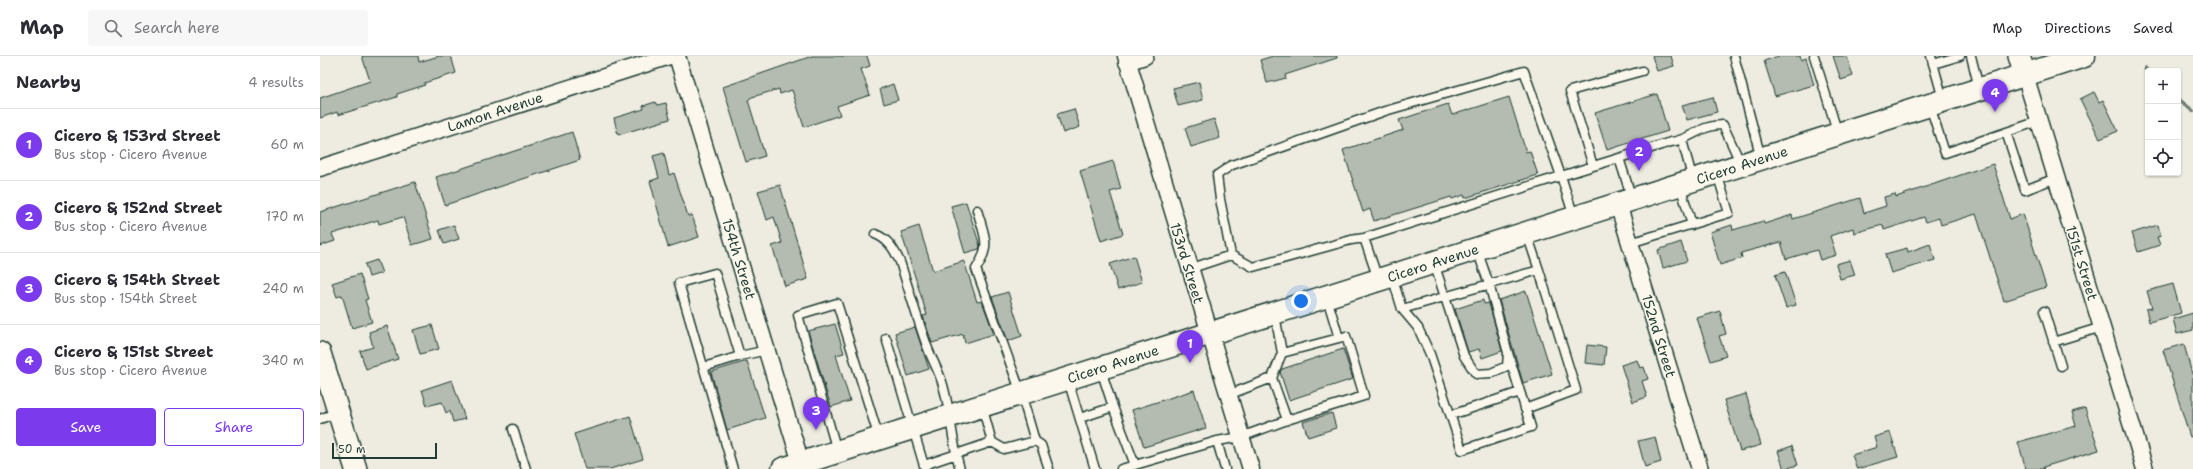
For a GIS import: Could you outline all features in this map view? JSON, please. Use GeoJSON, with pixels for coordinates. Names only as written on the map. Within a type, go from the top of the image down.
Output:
{"type":"FeatureCollection","features":[{"type":"Feature","properties":{"kind":"main road","name":"Cicero Avenue"},"geometry":{"type":"LineString","coordinates":[[795,466],[951,415],[1980,89],[2022,65],[2084,56]]}},
{"type":"Feature","properties":{"kind":"street","name":"Lamon Avenue"},"geometry":{"type":"LineString","coordinates":[[320,168],[670,56]]}},
{"type":"Feature","properties":{"kind":"street","name":"154th Street"},"geometry":{"type":"LineString","coordinates":[[676,56],[767,350],[795,466]]}},
{"type":"Feature","properties":{"kind":"street"},"geometry":{"type":"LineString","coordinates":[[1126,59],[1145,56]]}},
{"type":"Feature","properties":{"kind":"street","name":"153rd Street"},"geometry":{"type":"LineString","coordinates":[[1126,59],[1251,469]]}},
{"type":"Feature","properties":{"kind":"street","name":"151st Street"},"geometry":{"type":"LineString","coordinates":[[2022,65],[2145,469]]}},
{"type":"Feature","properties":{"kind":"street","name":"152nd Street"},"geometry":{"type":"LineString","coordinates":[[1625,202],[1630,243],[1700,469]]}},
{"type":"Feature","properties":{"kind":"street"},"geometry":{"type":"LineString","coordinates":[[320,353],[329,415],[356,469]]}},
{"type":"Feature","properties":{"kind":"lane"},"geometry":{"type":"LineString","coordinates":[[1734,56],[1751,162]]}},
{"type":"Feature","properties":{"kind":"lane"},"geometry":{"type":"LineString","coordinates":[[1814,56],[1838,134]]}},
{"type":"Feature","properties":{"kind":"lane"},"geometry":{"type":"LineString","coordinates":[[1931,56],[1945,153],[2039,121]]}},
{"type":"Feature","properties":{"kind":"lane"},"geometry":{"type":"LineString","coordinates":[[1933,64],[1960,56]]}},
{"type":"Feature","properties":{"kind":"lane"},"geometry":{"type":"LineString","coordinates":[[1971,56],[1980,89]]}},
{"type":"Feature","properties":{"kind":"lane"},"geometry":{"type":"LineString","coordinates":[[1231,255],[1217,175],[1232,165],[1385,111],[1524,71],[1561,176],[1574,218]]}},
{"type":"Feature","properties":{"kind":"lane"},"geometry":{"type":"LineString","coordinates":[[1593,166],[1570,91],[1642,71]]}},
{"type":"Feature","properties":{"kind":"lane"},"geometry":{"type":"LineString","coordinates":[[1189,269],[1231,255],[1253,267],[1351,240],[1364,238],[1670,142],[1682,140],[1709,125],[1723,125],[1751,162]]}},
{"type":"Feature","properties":{"kind":"lane"},"geometry":{"type":"LineString","coordinates":[[2006,132],[2025,190],[2056,178]]}},
{"type":"Feature","properties":{"kind":"lane"},"geometry":{"type":"LineString","coordinates":[[1682,140],[1692,224]]}},
{"type":"Feature","properties":{"kind":"lane"},"geometry":{"type":"LineString","coordinates":[[1619,158],[1625,202]]}},
{"type":"Feature","properties":{"kind":"lane"},"geometry":{"type":"LineString","coordinates":[[1630,243],[1729,213],[1717,173]]}},
{"type":"Feature","properties":{"kind":"lane"},"geometry":{"type":"LineString","coordinates":[[977,210],[987,244],[983,258],[976,269],[1022,393],[1035,441],[1041,445],[1049,469]]}},
{"type":"Feature","properties":{"kind":"lane"},"geometry":{"type":"LineString","coordinates":[[1526,409],[1576,390],[1527,233]]}},
{"type":"Feature","properties":{"kind":"lane"},"geometry":{"type":"LineString","coordinates":[[875,234],[884,237],[894,250],[900,262],[926,344],[935,362],[943,384],[951,415],[956,453],[960,469]]}},
{"type":"Feature","properties":{"kind":"lane"},"geometry":{"type":"LineString","coordinates":[[1364,238],[1402,309],[1422,335],[1430,354],[1462,450],[1531,427],[1508,353],[1489,284],[1477,249]]}},
{"type":"Feature","properties":{"kind":"lane"},"geometry":{"type":"LineString","coordinates":[[1433,262],[1464,356],[1476,374],[1491,373],[1507,366],[1508,353]]}},
{"type":"Feature","properties":{"kind":"lane"},"geometry":{"type":"LineString","coordinates":[[1402,309],[1539,270]]}},
{"type":"Feature","properties":{"kind":"lane"},"geometry":{"type":"LineString","coordinates":[[733,469],[679,283],[715,273],[740,356]]}},
{"type":"Feature","properties":{"kind":"lane"},"geometry":{"type":"LineString","coordinates":[[1326,296],[1339,338]]}},
{"type":"Feature","properties":{"kind":"lane"},"geometry":{"type":"LineString","coordinates":[[837,452],[798,315],[837,304],[879,438]]}},
{"type":"Feature","properties":{"kind":"lane"},"geometry":{"type":"LineString","coordinates":[[2044,311],[2061,366]]}},
{"type":"Feature","properties":{"kind":"lane"},"geometry":{"type":"LineString","coordinates":[[1275,313],[1282,353],[1272,378],[1287,420]]}},
{"type":"Feature","properties":{"kind":"lane"},"geometry":{"type":"LineString","coordinates":[[2054,342],[2102,327]]}},
{"type":"Feature","properties":{"kind":"lane"},"geometry":{"type":"LineString","coordinates":[[1121,469],[1217,441],[1241,437],[1287,420],[1364,396],[1346,336],[1282,353]]}},
{"type":"Feature","properties":{"kind":"lane"},"geometry":{"type":"LineString","coordinates":[[886,338],[924,467],[956,453],[992,442]]}},
{"type":"Feature","properties":{"kind":"lane"},"geometry":{"type":"LineString","coordinates":[[704,367],[740,356],[767,350]]}},
{"type":"Feature","properties":{"kind":"lane"},"geometry":{"type":"LineString","coordinates":[[1101,368],[1113,407],[1135,465]]}},
{"type":"Feature","properties":{"kind":"lane"},"geometry":{"type":"LineString","coordinates":[[1228,395],[1272,378]]}},
{"type":"Feature","properties":{"kind":"lane"},"geometry":{"type":"LineString","coordinates":[[1067,379],[1080,418],[1094,469]]}},
{"type":"Feature","properties":{"kind":"lane"},"geometry":{"type":"LineString","coordinates":[[1451,415],[1520,392]]}},
{"type":"Feature","properties":{"kind":"lane"},"geometry":{"type":"LineString","coordinates":[[982,406],[992,442],[1004,449],[1035,441]]}},
{"type":"Feature","properties":{"kind":"lane"},"geometry":{"type":"LineString","coordinates":[[1080,418],[1113,407]]}},
{"type":"Feature","properties":{"kind":"lane"},"geometry":{"type":"LineString","coordinates":[[513,429],[526,469]]}},
{"type":"Feature","properties":{"kind":"lane"},"geometry":{"type":"LineString","coordinates":[[1217,441],[1225,469]]}},
{"type":"Feature","properties":{"kind":"building"},"geometry":{"type":"Polygon","coordinates":[[[362,56],[418,56],[419,62],[439,56],[451,56],[456,73],[424,83],[425,85],[397,94],[397,97],[338,115],[337,112],[320,118],[320,98],[370,81],[362,56]]]}},
{"type":"Feature","properties":{"kind":"building"},"geometry":{"type":"Polygon","coordinates":[[[812,56],[867,56],[870,66],[861,69],[870,95],[837,106],[840,115],[804,127],[792,90],[780,94],[779,89],[752,97],[748,100],[765,156],[746,162],[723,87],[812,56]]]}},
{"type":"Feature","properties":{"kind":"building"},"geometry":{"type":"Polygon","coordinates":[[[1273,56],[1337,56],[1337,58],[1285,75],[1286,78],[1267,83],[1260,60],[1273,56]]]}},
{"type":"Feature","properties":{"kind":"building"},"geometry":{"type":"Polygon","coordinates":[[[1652,56],[1671,56],[1674,66],[1657,71],[1652,56]]]}},
{"type":"Feature","properties":{"kind":"building"},"geometry":{"type":"Polygon","coordinates":[[[1779,56],[1800,56],[1801,60],[1806,58],[1814,85],[1775,96],[1764,61],[1779,56]]]}},
{"type":"Feature","properties":{"kind":"building"},"geometry":{"type":"Polygon","coordinates":[[[1833,56],[1847,56],[1853,76],[1841,80],[1833,56]]]}},
{"type":"Feature","properties":{"kind":"building"},"geometry":{"type":"Polygon","coordinates":[[[1199,82],[1203,100],[1178,106],[1173,88],[1199,82]]]}},
{"type":"Feature","properties":{"kind":"building"},"geometry":{"type":"Polygon","coordinates":[[[893,84],[898,100],[884,104],[880,89],[893,84]]]}},
{"type":"Feature","properties":{"kind":"building"},"geometry":{"type":"Polygon","coordinates":[[[2094,92],[2099,102],[2103,100],[2118,131],[2100,139],[2080,99],[2094,92]]]}},
{"type":"Feature","properties":{"kind":"building"},"geometry":{"type":"Polygon","coordinates":[[[1657,94],[1668,131],[1607,150],[1595,113],[1657,94]]]}},
{"type":"Feature","properties":{"kind":"building"},"geometry":{"type":"Polygon","coordinates":[[[1509,97],[1526,152],[1530,151],[1538,175],[1465,198],[1464,195],[1452,199],[1451,197],[1374,221],[1370,209],[1363,212],[1343,150],[1403,130],[1399,120],[1448,104],[1452,115],[1509,97]]]}},
{"type":"Feature","properties":{"kind":"building"},"geometry":{"type":"Polygon","coordinates":[[[1713,97],[1717,112],[1687,120],[1682,105],[1713,97]]]}},
{"type":"Feature","properties":{"kind":"building"},"geometry":{"type":"Polygon","coordinates":[[[655,102],[657,105],[666,103],[670,119],[618,135],[614,118],[644,109],[643,106],[655,102]]]}},
{"type":"Feature","properties":{"kind":"building"},"geometry":{"type":"Polygon","coordinates":[[[1074,109],[1080,127],[1063,133],[1057,114],[1074,109]]]}},
{"type":"Feature","properties":{"kind":"building"},"geometry":{"type":"Polygon","coordinates":[[[1214,119],[1220,138],[1191,147],[1185,128],[1214,119]]]}},
{"type":"Feature","properties":{"kind":"building"},"geometry":{"type":"Polygon","coordinates":[[[572,132],[580,160],[445,205],[436,177],[572,132]]]}},
{"type":"Feature","properties":{"kind":"building"},"geometry":{"type":"Polygon","coordinates":[[[664,153],[669,175],[674,173],[688,216],[692,215],[699,237],[668,247],[650,181],[659,178],[653,156],[664,153]]]}},
{"type":"Feature","properties":{"kind":"building"},"geometry":{"type":"Polygon","coordinates":[[[1113,161],[1121,189],[1110,192],[1123,234],[1101,241],[1080,171],[1113,161]]]}},
{"type":"Feature","properties":{"kind":"building"},"geometry":{"type":"Polygon","coordinates":[[[1993,164],[2010,219],[2023,214],[2046,287],[2004,301],[1976,214],[1941,225],[1939,218],[1926,222],[1924,217],[1884,230],[1883,225],[1854,233],[1853,228],[1830,236],[1836,255],[1820,260],[1817,250],[1786,259],[1781,242],[1741,253],[1742,258],[1720,265],[1710,232],[1732,225],[1733,230],[1763,221],[1764,224],[1792,215],[1793,219],[1860,198],[1864,213],[1886,206],[1884,197],[1895,194],[1896,197],[1993,164]]]}},
{"type":"Feature","properties":{"kind":"building"},"geometry":{"type":"Polygon","coordinates":[[[415,182],[433,239],[412,245],[403,217],[379,224],[378,220],[332,234],[335,241],[320,246],[320,212],[415,182]]]}},
{"type":"Feature","properties":{"kind":"building"},"geometry":{"type":"Polygon","coordinates":[[[780,185],[808,279],[785,286],[772,246],[782,243],[774,217],[767,220],[758,191],[780,185]]]}},
{"type":"Feature","properties":{"kind":"building"},"geometry":{"type":"Polygon","coordinates":[[[966,202],[980,246],[979,249],[965,253],[951,206],[966,202]]]}},
{"type":"Feature","properties":{"kind":"building"},"geometry":{"type":"Polygon","coordinates":[[[454,225],[459,239],[444,244],[439,230],[454,225]]]}},
{"type":"Feature","properties":{"kind":"building"},"geometry":{"type":"Polygon","coordinates":[[[2158,225],[2161,236],[2157,237],[2160,245],[2138,252],[2132,233],[2158,225]]]}},
{"type":"Feature","properties":{"kind":"building"},"geometry":{"type":"Polygon","coordinates":[[[919,226],[933,271],[964,261],[977,302],[982,301],[994,334],[965,343],[963,334],[932,343],[923,316],[927,315],[901,232],[919,226]]]}},
{"type":"Feature","properties":{"kind":"building"},"geometry":{"type":"Polygon","coordinates":[[[1681,242],[1687,261],[1663,268],[1658,250],[1681,242]]]}},
{"type":"Feature","properties":{"kind":"building"},"geometry":{"type":"Polygon","coordinates":[[[1930,244],[1935,260],[1891,273],[1885,254],[1907,248],[1908,252],[1930,244]]]}},
{"type":"Feature","properties":{"kind":"building"},"geometry":{"type":"Polygon","coordinates":[[[1134,256],[1142,282],[1118,290],[1110,264],[1134,256]]]}},
{"type":"Feature","properties":{"kind":"building"},"geometry":{"type":"Polygon","coordinates":[[[377,260],[382,273],[369,277],[365,264],[377,260]]]}},
{"type":"Feature","properties":{"kind":"building"},"geometry":{"type":"Polygon","coordinates":[[[1850,260],[1855,275],[1840,279],[1836,264],[1850,260]]]}},
{"type":"Feature","properties":{"kind":"building"},"geometry":{"type":"Polygon","coordinates":[[[1785,272],[1796,305],[1786,308],[1775,275],[1785,272]]]}},
{"type":"Feature","properties":{"kind":"building"},"geometry":{"type":"Polygon","coordinates":[[[360,274],[368,299],[365,300],[372,322],[352,328],[342,295],[337,297],[332,283],[360,274]]]}},
{"type":"Feature","properties":{"kind":"building"},"geometry":{"type":"Polygon","coordinates":[[[2173,284],[2181,313],[2149,322],[2146,309],[2152,308],[2147,291],[2173,284]]]}},
{"type":"Feature","properties":{"kind":"building"},"geometry":{"type":"Polygon","coordinates":[[[1526,291],[1552,374],[1523,383],[1499,300],[1526,291]]]}},
{"type":"Feature","properties":{"kind":"building"},"geometry":{"type":"Polygon","coordinates":[[[1008,292],[1022,336],[1008,341],[992,297],[1008,292]]]}},
{"type":"Feature","properties":{"kind":"building"},"geometry":{"type":"Polygon","coordinates":[[[1483,300],[1484,304],[1489,303],[1502,351],[1482,358],[1479,349],[1468,352],[1455,309],[1483,300]]]}},
{"type":"Feature","properties":{"kind":"building"},"geometry":{"type":"Polygon","coordinates":[[[1720,311],[1726,334],[1719,336],[1726,356],[1711,361],[1697,318],[1720,311]]]}},
{"type":"Feature","properties":{"kind":"building"},"geometry":{"type":"Polygon","coordinates":[[[2193,313],[2193,330],[2177,334],[2173,319],[2193,313]]]}},
{"type":"Feature","properties":{"kind":"building"},"geometry":{"type":"Polygon","coordinates":[[[835,324],[844,353],[836,355],[850,401],[831,407],[808,331],[835,324]]]}},
{"type":"Feature","properties":{"kind":"building"},"geometry":{"type":"Polygon","coordinates":[[[432,325],[439,349],[420,354],[413,330],[432,325]]]}},
{"type":"Feature","properties":{"kind":"building"},"geometry":{"type":"Polygon","coordinates":[[[387,326],[398,359],[366,369],[360,351],[373,347],[369,332],[387,326]]]}},
{"type":"Feature","properties":{"kind":"building"},"geometry":{"type":"Polygon","coordinates":[[[915,327],[929,369],[908,376],[895,333],[915,327]]]}},
{"type":"Feature","properties":{"kind":"building"},"geometry":{"type":"Polygon","coordinates":[[[2184,344],[2193,378],[2193,436],[2190,437],[2163,350],[2184,344]]]}},
{"type":"Feature","properties":{"kind":"building"},"geometry":{"type":"Polygon","coordinates":[[[1587,345],[1606,347],[1604,365],[1585,363],[1587,345]]]}},
{"type":"Feature","properties":{"kind":"building"},"geometry":{"type":"Polygon","coordinates":[[[1343,349],[1353,379],[1289,400],[1280,372],[1282,369],[1343,349]]]}},
{"type":"Feature","properties":{"kind":"building"},"geometry":{"type":"Polygon","coordinates":[[[1637,360],[1640,368],[1644,367],[1648,379],[1642,381],[1647,397],[1633,402],[1621,365],[1637,360]]]}},
{"type":"Feature","properties":{"kind":"building"},"geometry":{"type":"Polygon","coordinates":[[[747,361],[765,418],[727,430],[711,372],[747,361]]]}},
{"type":"Feature","properties":{"kind":"building"},"geometry":{"type":"Polygon","coordinates":[[[452,380],[465,419],[453,422],[450,411],[446,413],[442,402],[427,406],[422,390],[452,380]]]}},
{"type":"Feature","properties":{"kind":"building"},"geometry":{"type":"Polygon","coordinates":[[[1194,390],[1206,428],[1144,447],[1132,410],[1194,390]]]}},
{"type":"Feature","properties":{"kind":"building"},"geometry":{"type":"Polygon","coordinates":[[[1746,394],[1761,445],[1740,451],[1724,400],[1746,394]]]}},
{"type":"Feature","properties":{"kind":"building"},"geometry":{"type":"Polygon","coordinates":[[[2085,408],[2099,450],[2043,467],[2044,469],[2026,469],[2018,442],[2076,426],[2072,412],[2085,408]]]}},
{"type":"Feature","properties":{"kind":"building"},"geometry":{"type":"Polygon","coordinates":[[[1332,413],[1336,428],[1308,437],[1303,422],[1332,413]]]}},
{"type":"Feature","properties":{"kind":"building"},"geometry":{"type":"Polygon","coordinates":[[[630,416],[643,459],[610,469],[585,469],[574,434],[630,416]]]}},
{"type":"Feature","properties":{"kind":"building"},"geometry":{"type":"Polygon","coordinates":[[[1890,432],[1898,457],[1857,469],[1852,455],[1877,447],[1874,437],[1890,432]]]}},
{"type":"Feature","properties":{"kind":"building"},"geometry":{"type":"Polygon","coordinates":[[[1655,437],[1661,462],[1645,467],[1638,441],[1655,437]]]}},
{"type":"Feature","properties":{"kind":"building"},"geometry":{"type":"Polygon","coordinates":[[[1792,446],[1798,465],[1784,469],[1778,451],[1792,446]]]}},
{"type":"Feature","properties":{"kind":"waterway"},"geometry":{"type":"LineString","coordinates":[[2181,101],[2193,111]]}},
{"type":"Feature","properties":{"kind":"place","name":"Cicero & 151st Street"},"geometry":{"type":"Point","coordinates":[1995,112]}},
{"type":"Feature","properties":{"kind":"place","name":"Cicero & 152nd Street"},"geometry":{"type":"Point","coordinates":[1639,171]}},
{"type":"Feature","properties":{"kind":"place","name":"Cicero & 153rd Street"},"geometry":{"type":"Point","coordinates":[1190,363]}},
{"type":"Feature","properties":{"kind":"place","name":"Cicero & 154th Street"},"geometry":{"type":"Point","coordinates":[816,430]}}]}
